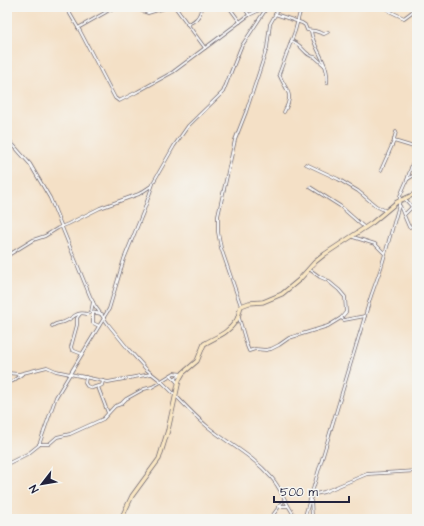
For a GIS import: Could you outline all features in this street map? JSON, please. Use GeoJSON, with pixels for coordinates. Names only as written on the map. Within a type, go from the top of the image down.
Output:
{"type":"FeatureCollection","features":[{"type":"Feature","properties":{"kind":"street"},"geometry":{"type":"LineString","coordinates":[[66,7],[115,98],[119,101],[161,79],[249,15],[266,7]]}},
{"type":"Feature","properties":{"kind":"street"},"geometry":{"type":"LineString","coordinates":[[78,28],[115,7]]}},
{"type":"Feature","properties":{"kind":"street"},"geometry":{"type":"LineString","coordinates":[[132,7],[148,13],[168,7]]}},
{"type":"Feature","properties":{"kind":"street"},"geometry":{"type":"LineString","coordinates":[[175,7],[205,48]]}},
{"type":"Feature","properties":{"kind":"street"},"geometry":{"type":"LineString","coordinates":[[187,24],[192,23],[197,18],[201,11],[201,7]]}},
{"type":"Feature","properties":{"kind":"street"},"geometry":{"type":"LineString","coordinates":[[229,7],[240,22]]}},
{"type":"Feature","properties":{"kind":"street"},"geometry":{"type":"LineString","coordinates":[[244,7],[249,15]]}},
{"type":"Feature","properties":{"kind":"street"},"geometry":{"type":"LineString","coordinates":[[174,379],[196,362],[204,344],[223,334],[237,320],[238,317],[241,306],[221,248],[218,232],[218,216],[234,143],[246,112],[268,44],[270,24],[279,7]]}},
{"type":"Feature","properties":{"kind":"street"},"geometry":{"type":"LineString","coordinates":[[7,464],[37,448],[55,400],[99,326],[103,316],[109,309],[124,259],[144,210],[152,185],[174,146],[188,126],[223,92],[240,47],[264,12],[268,8],[279,7]]}},
{"type":"Feature","properties":{"kind":"street"},"geometry":{"type":"LineString","coordinates":[[284,112],[290,102],[290,97],[279,74],[291,41],[300,12],[300,7]]}},
{"type":"Feature","properties":{"kind":"street"},"geometry":{"type":"LineString","coordinates":[[389,11],[404,18],[412,12],[414,7]]}},
{"type":"Feature","properties":{"kind":"street"},"geometry":{"type":"LineString","coordinates":[[275,14],[305,25],[306,30],[324,34],[328,32]]}},
{"type":"Feature","properties":{"kind":"street"},"geometry":{"type":"LineString","coordinates":[[311,31],[312,40],[317,47],[327,73],[327,83]]}},
{"type":"Feature","properties":{"kind":"street"},"geometry":{"type":"LineString","coordinates":[[291,41],[299,44],[304,52],[312,57],[315,56],[324,66]]}},
{"type":"Feature","properties":{"kind":"street"},"geometry":{"type":"LineString","coordinates":[[381,170],[394,141],[396,132]]}},
{"type":"Feature","properties":{"kind":"street"},"geometry":{"type":"LineString","coordinates":[[7,138],[26,159],[50,198],[93,302],[103,316],[129,350],[151,374],[209,428],[261,466],[273,478],[296,519]]}},
{"type":"Feature","properties":{"kind":"street"},"geometry":{"type":"LineString","coordinates":[[304,519],[384,253],[402,199],[400,196],[416,156],[417,149],[394,141]]}},
{"type":"Feature","properties":{"kind":"street"},"geometry":{"type":"LineString","coordinates":[[306,164],[338,179],[358,191],[376,206],[386,211]]}},
{"type":"Feature","properties":{"kind":"street"},"geometry":{"type":"LineString","coordinates":[[407,180],[417,173]]}},
{"type":"Feature","properties":{"kind":"street"},"geometry":{"type":"LineString","coordinates":[[7,256],[33,240],[45,236],[100,208],[139,194],[152,185]]}},
{"type":"Feature","properties":{"kind":"street"},"geometry":{"type":"LineString","coordinates":[[310,187],[340,206],[365,228]]}},
{"type":"Feature","properties":{"kind":"street"},"geometry":{"type":"LineString","coordinates":[[241,306],[249,303],[263,302],[278,296],[295,284],[317,260],[377,220],[393,204],[417,193]]}},
{"type":"Feature","properties":{"kind":"street"},"geometry":{"type":"LineString","coordinates":[[402,199],[417,212]]}},
{"type":"Feature","properties":{"kind":"street"},"geometry":{"type":"LineString","coordinates":[[399,205],[410,227],[417,225]]}},
{"type":"Feature","properties":{"kind":"street"},"geometry":{"type":"LineString","coordinates":[[404,215],[412,207]]}},
{"type":"Feature","properties":{"kind":"street"},"geometry":{"type":"LineString","coordinates":[[350,237],[354,236],[375,244],[384,253]]}},
{"type":"Feature","properties":{"kind":"street"},"geometry":{"type":"LineString","coordinates":[[238,317],[240,319],[249,351],[256,349],[271,349],[289,338],[328,326],[341,318],[346,312],[344,296],[327,280],[320,277],[311,269],[308,269]]}},
{"type":"Feature","properties":{"kind":"street"},"geometry":{"type":"LineString","coordinates":[[93,302],[94,323],[99,326]]}},
{"type":"Feature","properties":{"kind":"street"},"geometry":{"type":"LineString","coordinates":[[52,326],[57,323],[65,322],[72,316],[80,313],[93,313],[103,316]]}},
{"type":"Feature","properties":{"kind":"street"},"geometry":{"type":"LineString","coordinates":[[80,313],[77,318],[71,348],[72,350],[82,354]]}},
{"type":"Feature","properties":{"kind":"street"},"geometry":{"type":"LineString","coordinates":[[341,318],[346,320],[365,316]]}},
{"type":"Feature","properties":{"kind":"street"},"geometry":{"type":"LineString","coordinates":[[7,373],[23,373],[47,367],[56,371],[103,381],[114,381],[123,378],[151,374]]}},
{"type":"Feature","properties":{"kind":"street"},"geometry":{"type":"LineString","coordinates":[[7,383],[13,381],[23,373]]}},
{"type":"Feature","properties":{"kind":"street"},"geometry":{"type":"LineString","coordinates":[[39,444],[49,444],[57,437],[72,433],[102,418],[126,399],[144,389],[152,388],[175,373],[182,374]]}},
{"type":"Feature","properties":{"kind":"street"},"geometry":{"type":"LineString","coordinates":[[114,519],[121,519],[132,496],[159,459],[168,432],[178,383],[182,374]]}},
{"type":"Feature","properties":{"kind":"street"},"geometry":{"type":"LineString","coordinates":[[171,375],[178,383]]}},
{"type":"Feature","properties":{"kind":"street"},"geometry":{"type":"LineString","coordinates":[[86,377],[86,386],[91,388],[102,385],[103,381]]}},
{"type":"Feature","properties":{"kind":"street"},"geometry":{"type":"LineString","coordinates":[[98,386],[108,412]]}},
{"type":"Feature","properties":{"kind":"street"},"geometry":{"type":"LineString","coordinates":[[311,496],[367,474],[417,471]]}},
{"type":"Feature","properties":{"kind":"street"},"geometry":{"type":"LineString","coordinates":[[311,496],[312,516]]}},
{"type":"Feature","properties":{"kind":"street"},"geometry":{"type":"LineString","coordinates":[[270,519],[284,500]]}},
{"type":"Feature","properties":{"kind":"street"},"geometry":{"type":"LineString","coordinates":[[279,506],[288,506]]}}]}
